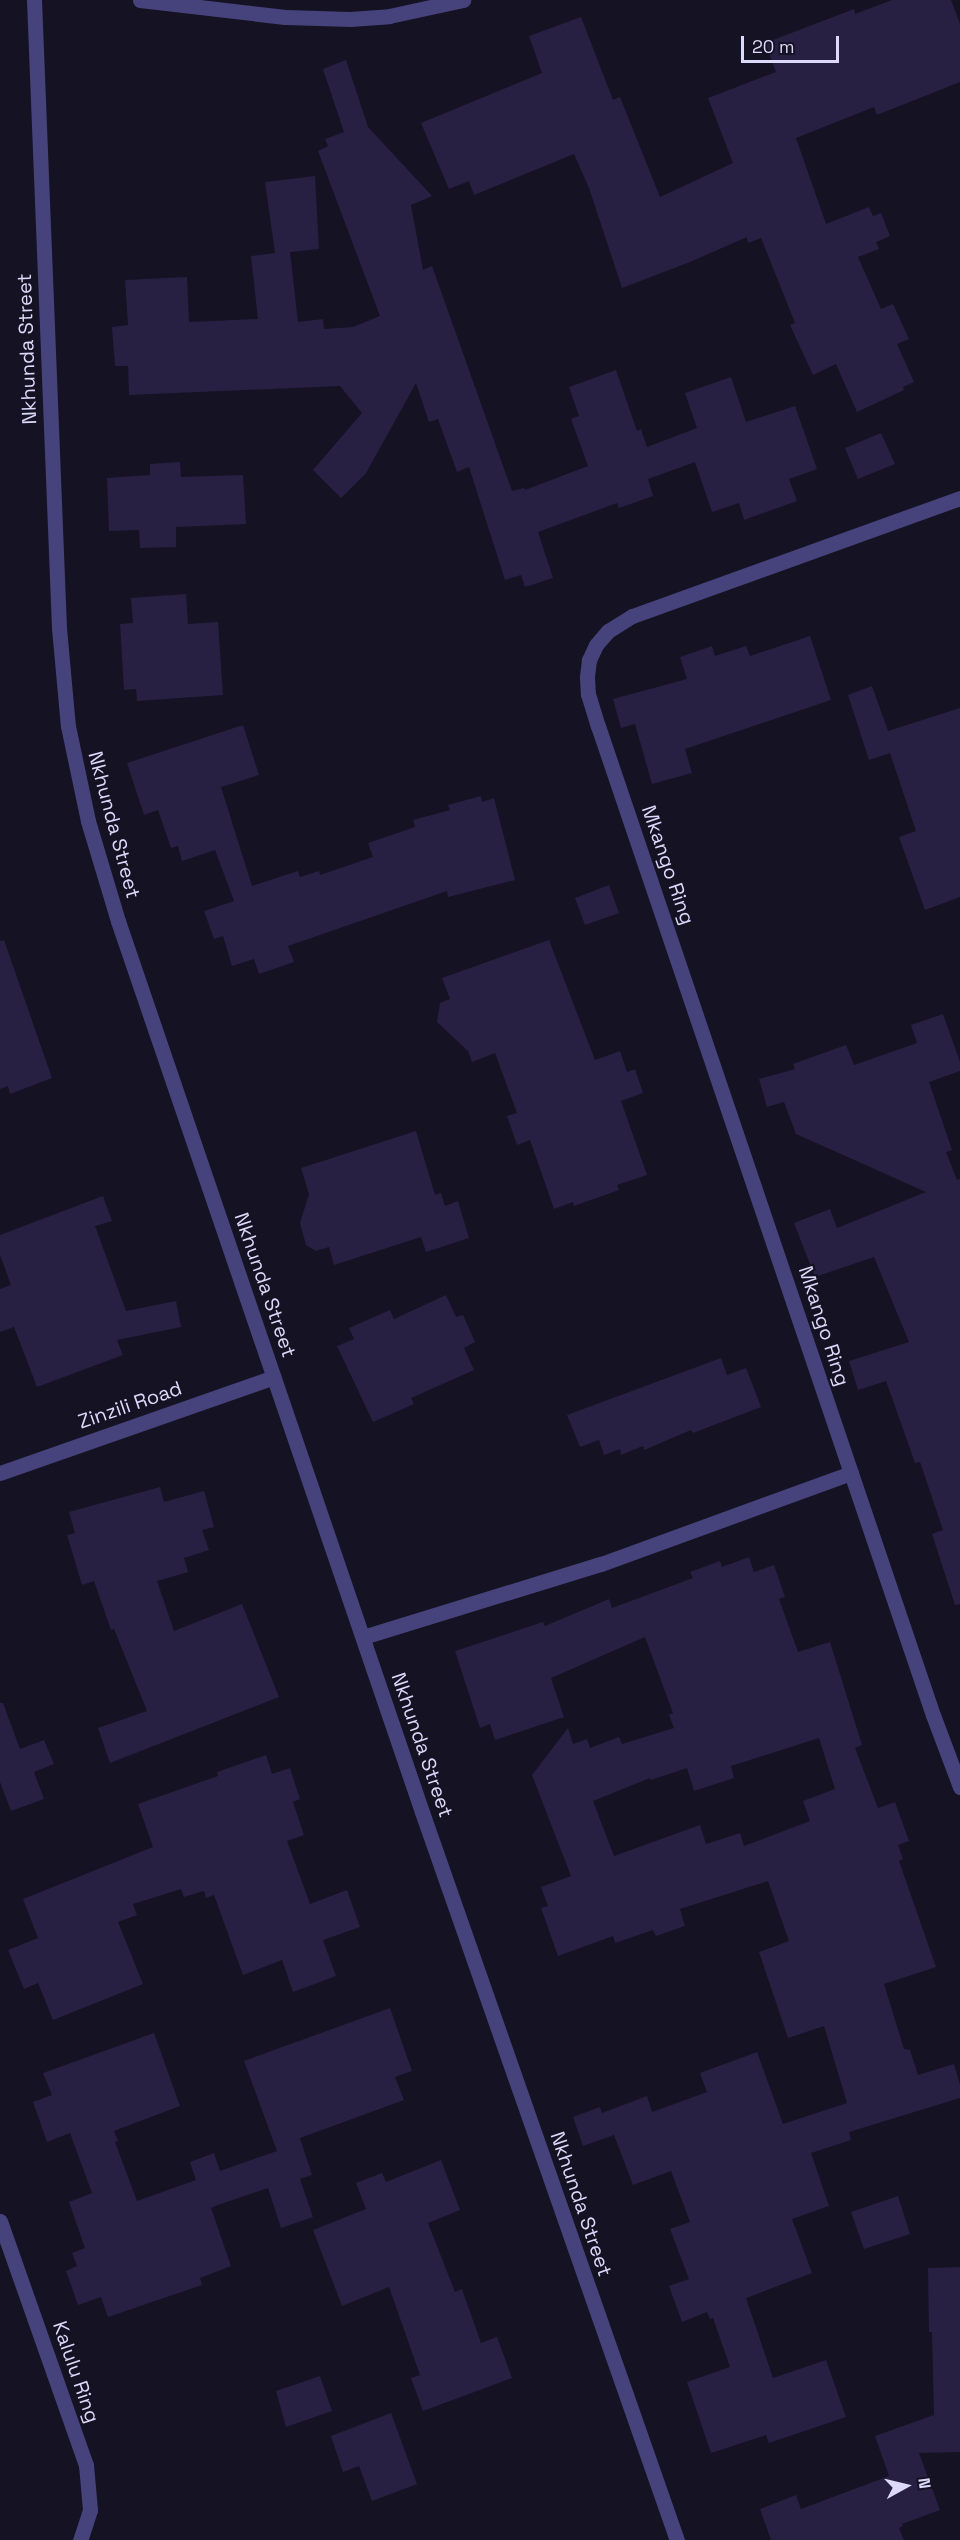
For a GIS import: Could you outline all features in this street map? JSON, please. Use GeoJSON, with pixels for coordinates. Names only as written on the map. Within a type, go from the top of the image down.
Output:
{"type":"FeatureCollection","features":[{"type":"Feature","properties":{"kind":"street","name":"Nkhunda Street"},"geometry":{"type":"LineString","coordinates":[[34,0],[59,628],[68,726],[88,821],[118,921],[363,1637],[677,2540]]}},
{"type":"Feature","properties":{"kind":"street"},"geometry":{"type":"LineString","coordinates":[[140,0],[285,17],[339,19],[389,16],[463,0]]}},
{"type":"Feature","properties":{"kind":"street","name":"Mkango Ring"},"geometry":{"type":"LineString","coordinates":[[960,498],[632,616],[608,631],[596,645],[589,660],[588,694],[851,1473],[960,1787]]}},
{"type":"Feature","properties":{"kind":"street","name":"Zinzili Road"},"geometry":{"type":"LineString","coordinates":[[0,1473],[274,1377]]}},
{"type":"Feature","properties":{"kind":"street"},"geometry":{"type":"LineString","coordinates":[[363,1637],[601,1564],[851,1473]]}},
{"type":"Feature","properties":{"kind":"street","name":"Kalulu Ring"},"geometry":{"type":"LineString","coordinates":[[0,2221],[86,2465],[90,2510],[80,2540]]}},
{"type":"Feature","properties":{"kind":"building"},"geometry":{"type":"Polygon","coordinates":[[[892,0],[951,0],[960,24],[960,82],[877,115],[874,107],[796,138],[826,224],[869,207],[873,216],[881,213],[890,236],[876,242],[879,249],[858,257],[881,309],[893,304],[909,339],[897,344],[914,382],[903,387],[904,390],[857,412],[836,364],[813,375],[790,325],[795,323],[761,238],[748,243],[747,237],[622,288],[589,188],[574,154],[474,195],[469,181],[449,189],[421,123],[542,73],[529,36],[581,17],[613,100],[620,97],[660,197],[733,163],[708,98],[776,72],[765,43],[854,9],[855,14],[892,0]]]}},
{"type":"Feature","properties":{"kind":"building"},"geometry":{"type":"Polygon","coordinates":[[[346,60],[368,127],[432,196],[411,205],[423,270],[432,266],[512,491],[524,488],[525,490],[588,466],[571,419],[579,416],[569,387],[616,370],[637,431],[641,429],[647,447],[697,428],[685,393],[731,377],[746,422],[795,406],[817,469],[789,479],[797,501],[744,520],[739,503],[712,512],[695,462],[648,479],[653,496],[619,508],[617,503],[538,532],[553,578],[525,587],[521,575],[505,580],[469,467],[457,472],[438,419],[429,422],[416,383],[366,473],[341,498],[313,470],[362,413],[340,386],[129,395],[128,366],[115,366],[112,327],[128,325],[125,280],[187,277],[189,322],[258,319],[251,256],[275,253],[265,182],[315,176],[319,249],[290,252],[298,322],[323,319],[324,329],[353,327],[380,316],[318,151],[328,146],[325,139],[344,132],[323,69],[346,60]]]}},
{"type":"Feature","properties":{"kind":"building"},"geometry":{"type":"Polygon","coordinates":[[[881,433],[895,464],[858,479],[845,448],[881,433]]]}},
{"type":"Feature","properties":{"kind":"building"},"geometry":{"type":"Polygon","coordinates":[[[180,462],[181,477],[243,475],[246,524],[176,527],[176,547],[140,548],[139,530],[109,531],[107,478],[150,475],[150,464],[180,462]]]}},
{"type":"Feature","properties":{"kind":"building"},"geometry":{"type":"Polygon","coordinates":[[[186,594],[188,624],[218,622],[223,695],[137,701],[136,689],[124,690],[120,624],[133,623],[131,598],[186,594]]]}},
{"type":"Feature","properties":{"kind":"building"},"geometry":{"type":"Polygon","coordinates":[[[810,636],[831,700],[685,749],[692,773],[652,784],[635,724],[621,728],[613,699],[687,679],[680,657],[712,646],[715,656],[746,646],[750,656],[810,636]]]}},
{"type":"Feature","properties":{"kind":"building"},"geometry":{"type":"Polygon","coordinates":[[[872,686],[888,731],[960,708],[960,897],[925,910],[899,837],[916,831],[890,753],[869,760],[848,695],[872,686]]]}},
{"type":"Feature","properties":{"kind":"building"},"geometry":{"type":"Polygon","coordinates":[[[243,725],[259,775],[221,787],[252,886],[298,871],[300,877],[319,871],[320,875],[373,857],[368,843],[415,827],[413,820],[450,810],[448,805],[481,796],[482,802],[494,798],[515,880],[448,897],[447,891],[288,946],[294,962],[259,974],[254,959],[232,966],[223,936],[214,939],[204,911],[234,901],[215,850],[182,861],[178,846],[171,848],[158,810],[144,815],[127,763],[243,725]]]}},
{"type":"Feature","properties":{"kind":"building"},"geometry":{"type":"Polygon","coordinates":[[[609,885],[619,913],[585,925],[575,898],[609,885]]]}},
{"type":"Feature","properties":{"kind":"building"},"geometry":{"type":"Polygon","coordinates":[[[4,940],[52,1078],[10,1094],[8,1086],[0,1089],[0,941],[4,940]]]}},
{"type":"Feature","properties":{"kind":"building"},"geometry":{"type":"Polygon","coordinates":[[[549,940],[595,1060],[620,1051],[627,1072],[635,1069],[643,1093],[621,1101],[647,1175],[617,1185],[619,1190],[574,1206],[573,1202],[554,1209],[530,1140],[517,1145],[507,1116],[517,1113],[495,1053],[472,1062],[468,1051],[437,1022],[440,1003],[450,999],[442,978],[549,940]]]}},
{"type":"Feature","properties":{"kind":"building"},"geometry":{"type":"Polygon","coordinates":[[[943,1014],[960,1062],[960,1071],[929,1082],[952,1150],[946,1152],[957,1180],[960,1179],[960,1604],[955,1605],[932,1534],[943,1530],[920,1462],[915,1463],[886,1381],[858,1390],[849,1361],[909,1342],[874,1257],[815,1277],[794,1223],[830,1209],[837,1228],[926,1192],[796,1134],[784,1102],[767,1107],[759,1079],[795,1069],[793,1064],[846,1045],[854,1065],[917,1043],[911,1025],[943,1014]]]}},
{"type":"Feature","properties":{"kind":"building"},"geometry":{"type":"Polygon","coordinates":[[[416,1131],[435,1195],[441,1193],[445,1206],[458,1201],[469,1238],[426,1252],[421,1237],[334,1265],[329,1247],[316,1251],[306,1245],[300,1223],[309,1194],[301,1168],[416,1131]]]}},
{"type":"Feature","properties":{"kind":"building"},"geometry":{"type":"Polygon","coordinates":[[[103,1196],[112,1221],[95,1226],[126,1311],[176,1301],[181,1327],[117,1340],[123,1355],[37,1387],[14,1327],[0,1332],[0,1289],[11,1285],[0,1255],[0,1235],[103,1196]]]}},
{"type":"Feature","properties":{"kind":"building"},"geometry":{"type":"Polygon","coordinates":[[[446,1295],[456,1317],[463,1315],[475,1342],[464,1348],[474,1370],[411,1398],[414,1404],[373,1422],[337,1346],[354,1339],[349,1328],[390,1310],[394,1319],[446,1295]]]}},
{"type":"Feature","properties":{"kind":"building"},"geometry":{"type":"Polygon","coordinates":[[[721,1358],[727,1375],[746,1368],[761,1407],[693,1433],[691,1430],[644,1450],[643,1446],[621,1455],[620,1449],[604,1455],[599,1440],[580,1447],[567,1415],[721,1358]]]}},
{"type":"Feature","properties":{"kind":"building"},"geometry":{"type":"Polygon","coordinates":[[[160,1487],[164,1502],[204,1491],[214,1527],[202,1530],[209,1550],[184,1558],[188,1572],[157,1581],[174,1631],[242,1604],[279,1697],[110,1763],[98,1728],[147,1711],[114,1629],[111,1630],[94,1581],[82,1585],[67,1535],[75,1533],[69,1512],[160,1487]]]}},
{"type":"Feature","properties":{"kind":"building"},"geometry":{"type":"Polygon","coordinates":[[[749,1557],[754,1572],[774,1565],[785,1597],[779,1599],[798,1652],[830,1642],[862,1745],[855,1748],[878,1808],[895,1802],[909,1841],[898,1845],[903,1859],[899,1861],[936,1967],[884,1984],[904,2049],[910,2050],[918,2075],[954,2064],[960,2085],[960,2098],[849,2132],[851,2140],[811,2153],[829,2206],[792,2219],[812,2273],[746,2298],[773,2378],[826,2360],[846,2417],[769,2443],[766,2435],[711,2453],[687,2382],[730,2367],[713,2318],[710,2319],[707,2312],[682,2322],[669,2286],[689,2279],[670,2229],[690,2222],[671,2171],[633,2185],[614,2135],[583,2146],[573,2117],[600,2107],[602,2113],[647,2096],[652,2112],[707,2092],[700,2073],[757,2052],[783,2124],[847,2103],[824,2026],[788,2038],[759,1952],[789,1941],[768,1881],[680,1909],[685,1926],[656,1936],[653,1930],[615,1943],[613,1936],[558,1956],[541,1908],[548,1906],[541,1887],[571,1876],[532,1775],[568,1728],[573,1744],[587,1739],[590,1748],[619,1737],[622,1744],[674,1728],[669,1715],[673,1713],[645,1637],[551,1678],[564,1717],[495,1740],[490,1724],[480,1728],[455,1651],[543,1622],[545,1626],[609,1599],[612,1608],[693,1578],[690,1572],[720,1561],[722,1567],[749,1557]],[[819,1738],[731,1766],[734,1778],[694,1791],[687,1768],[651,1780],[650,1778],[593,1801],[614,1856],[700,1825],[706,1844],[740,1833],[744,1846],[810,1821],[803,1801],[835,1789],[819,1738]]]}},
{"type":"Feature","properties":{"kind":"building"},"geometry":{"type":"Polygon","coordinates":[[[0,1703],[3,1703],[20,1749],[44,1740],[54,1764],[34,1772],[44,1799],[11,1811],[0,1782],[0,1703]]]}},
{"type":"Feature","properties":{"kind":"building"},"geometry":{"type":"Polygon","coordinates":[[[266,1755],[272,1774],[290,1768],[300,1799],[293,1802],[304,1835],[287,1841],[310,1904],[347,1890],[360,1927],[323,1940],[336,1976],[293,1992],[282,1960],[243,1975],[214,1895],[206,1898],[204,1891],[184,1897],[181,1889],[133,1904],[137,1915],[118,1922],[143,1984],[53,2020],[38,1983],[24,1989],[8,1950],[38,1938],[23,1899],[153,1847],[138,1804],[218,1776],[217,1772],[266,1755]]]}},
{"type":"Feature","properties":{"kind":"building"},"geometry":{"type":"Polygon","coordinates":[[[390,2008],[412,2071],[395,2077],[404,2100],[300,2138],[312,2175],[300,2179],[313,2217],[281,2228],[268,2188],[215,2206],[211,2208],[231,2266],[200,2278],[202,2285],[108,2317],[101,2297],[78,2305],[66,2271],[77,2266],[72,2253],[85,2248],[69,2202],[92,2193],[70,2133],[47,2142],[33,2102],[52,2095],[43,2073],[154,2033],[180,2106],[114,2131],[118,2141],[115,2142],[137,2201],[196,2180],[190,2162],[214,2153],[220,2171],[277,2151],[244,2061],[390,2008]]]}},
{"type":"Feature","properties":{"kind":"building"},"geometry":{"type":"Polygon","coordinates":[[[441,2160],[460,2210],[428,2223],[455,2292],[462,2289],[481,2343],[497,2337],[512,2378],[423,2411],[411,2378],[420,2375],[389,2287],[342,2306],[313,2230],[366,2209],[356,2183],[382,2173],[386,2182],[441,2160]]]}},
{"type":"Feature","properties":{"kind":"building"},"geometry":{"type":"Polygon","coordinates":[[[898,2196],[910,2234],[864,2249],[851,2212],[898,2196]]]}},
{"type":"Feature","properties":{"kind":"building"},"geometry":{"type":"Polygon","coordinates":[[[960,2267],[960,2452],[919,2453],[940,2510],[902,2524],[903,2526],[899,2528],[904,2540],[771,2540],[760,2509],[796,2495],[801,2509],[889,2476],[875,2436],[934,2415],[928,2268],[960,2267]]]}},
{"type":"Feature","properties":{"kind":"building"},"geometry":{"type":"Polygon","coordinates":[[[320,2376],[332,2411],[286,2427],[276,2391],[320,2376]]]}},
{"type":"Feature","properties":{"kind":"building"},"geometry":{"type":"Polygon","coordinates":[[[391,2413],[417,2484],[372,2501],[359,2466],[343,2472],[331,2436],[391,2413]]]}}]}
